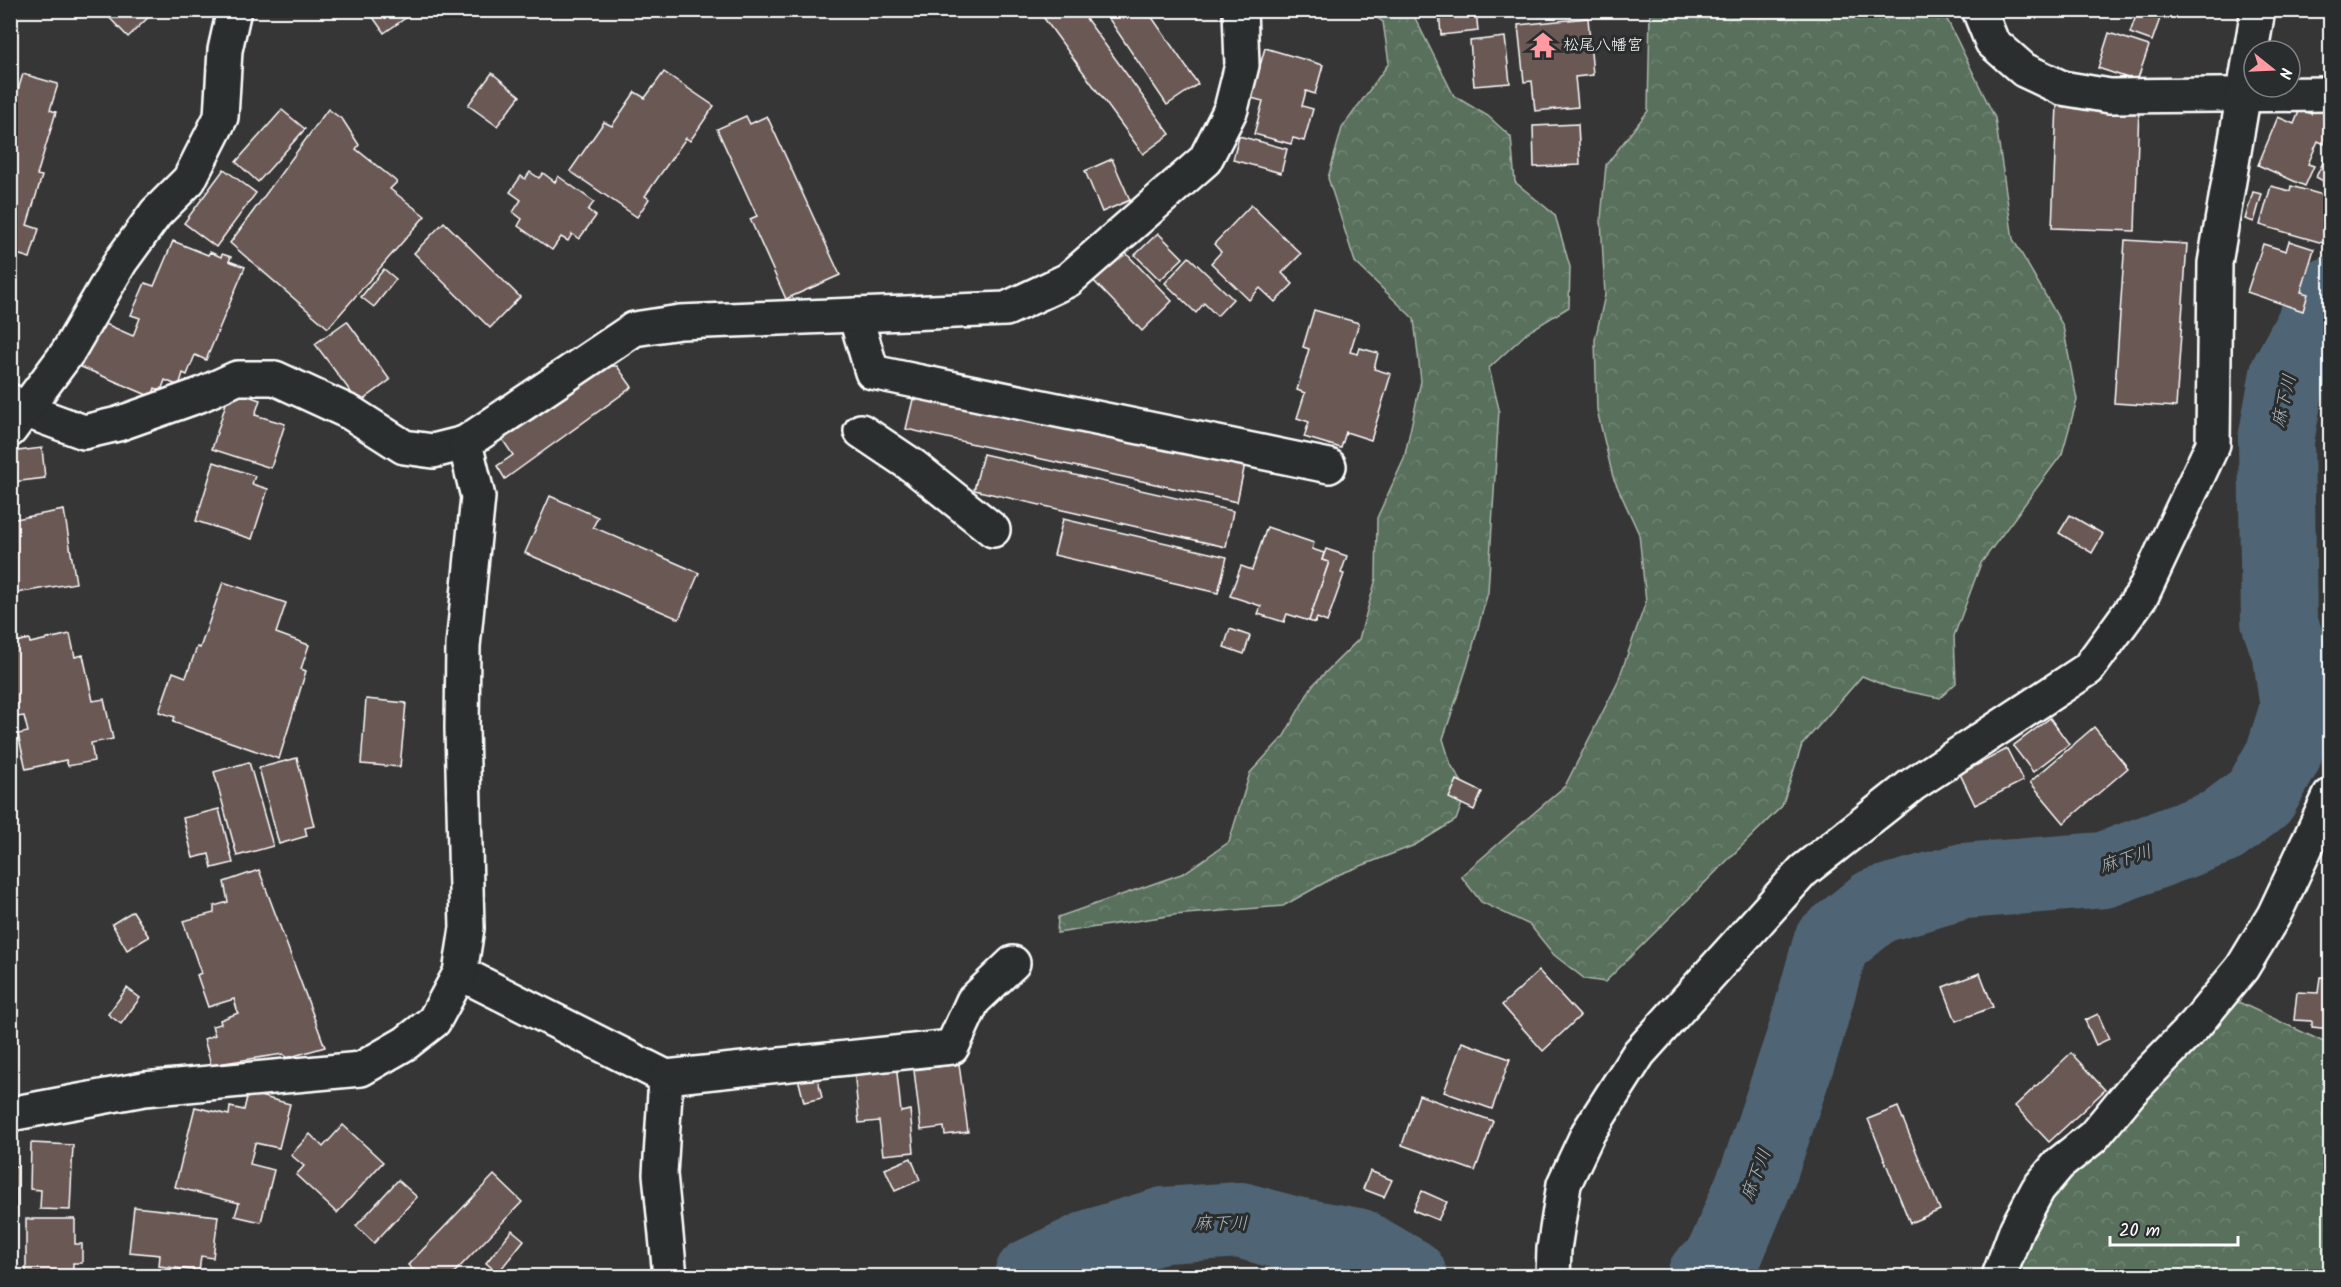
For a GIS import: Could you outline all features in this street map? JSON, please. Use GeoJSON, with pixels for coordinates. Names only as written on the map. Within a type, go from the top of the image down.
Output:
{"type":"FeatureCollection","features":[{"type":"Feature","properties":{"kind":"street"},"geometry":{"type":"LineString","coordinates":[[234,10],[225,50],[221,117],[189,180],[156,213],[120,261],[68,352],[15,414],[84,432],[118,424],[200,395],[237,378],[275,378],[351,413],[404,447],[433,451],[465,443],[634,329],[680,322],[1006,309],[1068,280],[1205,160],[1231,109],[1242,65],[1240,10]]}},
{"type":"Feature","properties":{"kind":"street"},"geometry":{"type":"LineString","coordinates":[[1979,10],[1992,42],[2024,70],[2062,88],[2110,96],[2242,93]]}},
{"type":"Feature","properties":{"kind":"street"},"geometry":{"type":"LineString","coordinates":[[2253,39],[2258,10]]}},
{"type":"Feature","properties":{"kind":"street"},"geometry":{"type":"LineString","coordinates":[[2302,94],[2331,94]]}},
{"type":"Feature","properties":{"kind":"street"},"geometry":{"type":"LineString","coordinates":[[1553,1276],[1554,1249],[1564,1184],[1588,1133],[1639,1053],[1803,871],[1912,785],[2088,669],[2142,595],[2212,444],[2215,263],[2244,99]]}},
{"type":"Feature","properties":{"kind":"street"},"geometry":{"type":"LineString","coordinates":[[855,315],[872,372],[1329,466]]}},
{"type":"Feature","properties":{"kind":"street"},"geometry":{"type":"LineString","coordinates":[[861,431],[913,466],[993,530]]}},
{"type":"Feature","properties":{"kind":"street"},"geometry":{"type":"LineString","coordinates":[[10,1114],[144,1089],[361,1069],[406,1043],[434,1021],[460,973],[467,928],[462,728],[463,646],[478,497],[465,443]]}},
{"type":"Feature","properties":{"kind":"street"},"geometry":{"type":"LineString","coordinates":[[1999,1276],[2017,1228],[2038,1189],[2059,1164],[2093,1137],[2131,1091],[2195,1025],[2242,968],[2274,915],[2331,796]]}},
{"type":"Feature","properties":{"kind":"street"},"geometry":{"type":"LineString","coordinates":[[460,973],[666,1077],[952,1047],[973,1001],[1013,963]]}},
{"type":"Feature","properties":{"kind":"street"},"geometry":{"type":"LineString","coordinates":[[666,1077],[660,1174],[670,1276]]}},
{"type":"Feature","properties":{"kind":"green space"},"geometry":{"type":"Polygon","coordinates":[[[1367,11],[1417,11],[1415,18],[1454,96],[1488,116],[1511,137],[1515,182],[1555,215],[1570,267],[1569,307],[1528,332],[1489,368],[1499,409],[1488,592],[1467,667],[1443,739],[1451,765],[1467,790],[1456,820],[1415,845],[1340,874],[1283,906],[1174,915],[1057,933],[1058,917],[1184,873],[1229,842],[1250,773],[1284,736],[1312,686],[1359,639],[1376,579],[1377,518],[1404,459],[1421,381],[1414,319],[1355,262],[1328,178],[1342,128],[1389,63],[1383,22],[1367,11]]]}},
{"type":"Feature","properties":{"kind":"green space"},"geometry":{"type":"Polygon","coordinates":[[[1650,11],[1943,11],[1995,118],[2013,239],[2063,326],[2077,400],[2062,454],[1981,563],[1954,636],[1956,683],[1940,698],[1891,688],[1862,676],[1802,745],[1782,806],[1605,982],[1585,979],[1554,955],[1530,925],[1481,902],[1461,876],[1565,786],[1617,684],[1646,602],[1639,534],[1613,477],[1597,410],[1595,340],[1605,295],[1601,219],[1606,165],[1648,111],[1650,11]]]}},
{"type":"Feature","properties":{"kind":"green space"},"geometry":{"type":"Polygon","coordinates":[[[2232,999],[2330,1045],[2330,1276],[2013,1276],[2049,1196],[2133,1108],[2162,1084],[2232,999]]]}},
{"type":"Feature","properties":{"kind":"building"},"geometry":{"type":"Polygon","coordinates":[[[102,10],[156,10],[128,37],[102,10]]]}},
{"type":"Feature","properties":{"kind":"building"},"geometry":{"type":"Polygon","coordinates":[[[368,10],[417,10],[384,33],[368,10]]]}},
{"type":"Feature","properties":{"kind":"building"},"geometry":{"type":"Polygon","coordinates":[[[1038,10],[1080,10],[1170,134],[1143,154],[1038,10]]]}},
{"type":"Feature","properties":{"kind":"building"},"geometry":{"type":"Polygon","coordinates":[[[1115,10],[1147,10],[1198,84],[1167,105],[1107,16],[1115,10]]]}},
{"type":"Feature","properties":{"kind":"building"},"geometry":{"type":"Polygon","coordinates":[[[1439,10],[1476,10],[1478,31],[1441,35],[1439,10]]]}},
{"type":"Feature","properties":{"kind":"building"},"geometry":{"type":"Polygon","coordinates":[[[2138,10],[2163,10],[2152,41],[2130,33],[2138,10]]]}},
{"type":"Feature","properties":{"kind":"building"},"geometry":{"type":"Polygon","coordinates":[[[1588,18],[1593,75],[1575,77],[1578,107],[1535,111],[1532,81],[1524,82],[1518,25],[1588,18]]]}},
{"type":"Feature","properties":{"kind":"building"},"geometry":{"type":"Polygon","coordinates":[[[2109,33],[2149,46],[2137,81],[2098,68],[2109,33]]]}},
{"type":"Feature","properties":{"kind":"building"},"geometry":{"type":"Polygon","coordinates":[[[1505,37],[1510,83],[1474,86],[1470,41],[1505,37]]]}},
{"type":"Feature","properties":{"kind":"building"},"geometry":{"type":"Polygon","coordinates":[[[1265,48],[1323,65],[1315,94],[1306,91],[1302,106],[1313,109],[1304,141],[1293,138],[1291,144],[1254,134],[1263,101],[1251,98],[1265,48]]]}},
{"type":"Feature","properties":{"kind":"building"},"geometry":{"type":"Polygon","coordinates":[[[664,72],[714,106],[690,141],[686,138],[645,196],[649,199],[637,217],[570,171],[604,122],[612,126],[635,92],[645,98],[664,72]]]}},
{"type":"Feature","properties":{"kind":"building"},"geometry":{"type":"Polygon","coordinates":[[[492,73],[520,96],[497,126],[468,105],[492,73]]]}},
{"type":"Feature","properties":{"kind":"building"},"geometry":{"type":"Polygon","coordinates":[[[23,74],[58,84],[50,110],[56,112],[37,175],[42,176],[27,225],[39,229],[30,258],[10,252],[10,115],[23,74]]]}},
{"type":"Feature","properties":{"kind":"building"},"geometry":{"type":"Polygon","coordinates":[[[2057,104],[2139,106],[2135,231],[2052,228],[2057,104]]]}},
{"type":"Feature","properties":{"kind":"building"},"geometry":{"type":"Polygon","coordinates":[[[2313,108],[2330,115],[2330,129],[2324,144],[2318,141],[2308,164],[2314,166],[2305,186],[2258,165],[2278,117],[2294,124],[2300,109],[2311,114],[2313,108]]]}},
{"type":"Feature","properties":{"kind":"building"},"geometry":{"type":"Polygon","coordinates":[[[328,109],[343,120],[359,145],[356,149],[397,182],[390,189],[425,216],[328,328],[230,243],[328,109]]]}},
{"type":"Feature","properties":{"kind":"building"},"geometry":{"type":"Polygon","coordinates":[[[282,110],[305,129],[258,182],[236,162],[282,110]]]}},
{"type":"Feature","properties":{"kind":"building"},"geometry":{"type":"Polygon","coordinates":[[[746,116],[750,124],[767,116],[840,275],[786,299],[750,219],[757,216],[717,129],[746,116]]]}},
{"type":"Feature","properties":{"kind":"building"},"geometry":{"type":"Polygon","coordinates":[[[1578,124],[1580,165],[1534,167],[1533,126],[1578,124]]]}},
{"type":"Feature","properties":{"kind":"building"},"geometry":{"type":"Polygon","coordinates":[[[1239,136],[1287,149],[1281,173],[1233,160],[1239,136]]]}},
{"type":"Feature","properties":{"kind":"building"},"geometry":{"type":"Polygon","coordinates":[[[2330,148],[2330,185],[2316,177],[2330,148]]]}},
{"type":"Feature","properties":{"kind":"building"},"geometry":{"type":"Polygon","coordinates":[[[1112,159],[1130,200],[1102,212],[1085,171],[1112,159]]]}},
{"type":"Feature","properties":{"kind":"building"},"geometry":{"type":"Polygon","coordinates":[[[224,169],[256,193],[216,247],[184,223],[224,169]]]}},
{"type":"Feature","properties":{"kind":"building"},"geometry":{"type":"Polygon","coordinates":[[[530,172],[539,178],[543,173],[555,182],[558,176],[594,202],[588,210],[596,216],[579,239],[572,234],[568,241],[561,237],[552,250],[518,226],[522,219],[513,212],[521,200],[510,192],[521,176],[525,179],[530,172]]]}},
{"type":"Feature","properties":{"kind":"building"},"geometry":{"type":"Polygon","coordinates":[[[2271,186],[2290,191],[2291,186],[2330,197],[2330,245],[2260,225],[2271,186]]]}},
{"type":"Feature","properties":{"kind":"building"},"geometry":{"type":"Polygon","coordinates":[[[2253,192],[2262,194],[2254,222],[2245,219],[2253,192]]]}},
{"type":"Feature","properties":{"kind":"building"},"geometry":{"type":"Polygon","coordinates":[[[1251,205],[1301,254],[1282,273],[1293,284],[1275,302],[1260,288],[1249,300],[1211,263],[1221,252],[1214,244],[1251,205]]]}},
{"type":"Feature","properties":{"kind":"building"},"geometry":{"type":"Polygon","coordinates":[[[444,222],[520,297],[490,328],[414,253],[444,222]]]}},
{"type":"Feature","properties":{"kind":"building"},"geometry":{"type":"Polygon","coordinates":[[[1158,233],[1183,258],[1160,280],[1135,255],[1158,233]]]}},
{"type":"Feature","properties":{"kind":"building"},"geometry":{"type":"Polygon","coordinates":[[[2125,240],[2187,244],[2176,407],[2114,403],[2125,240]]]}},
{"type":"Feature","properties":{"kind":"building"},"geometry":{"type":"Polygon","coordinates":[[[173,241],[208,255],[210,252],[221,257],[222,254],[231,257],[229,261],[245,267],[206,360],[195,355],[187,375],[183,373],[179,386],[165,380],[161,391],[155,388],[152,397],[79,366],[99,321],[133,336],[140,318],[131,315],[145,283],[154,286],[173,241]]]}},
{"type":"Feature","properties":{"kind":"building"},"geometry":{"type":"Polygon","coordinates":[[[2289,241],[2314,249],[2301,292],[2308,294],[2303,311],[2247,292],[2263,244],[2286,251],[2289,241]]]}},
{"type":"Feature","properties":{"kind":"building"},"geometry":{"type":"Polygon","coordinates":[[[1118,245],[1172,301],[1142,331],[1088,275],[1118,245]]]}},
{"type":"Feature","properties":{"kind":"building"},"geometry":{"type":"Polygon","coordinates":[[[1189,257],[1233,299],[1217,316],[1204,303],[1196,313],[1165,283],[1189,257]]]}},
{"type":"Feature","properties":{"kind":"building"},"geometry":{"type":"Polygon","coordinates":[[[384,269],[396,279],[374,307],[361,297],[384,269]]]}},
{"type":"Feature","properties":{"kind":"building"},"geometry":{"type":"Polygon","coordinates":[[[1314,310],[1359,323],[1350,352],[1358,354],[1360,348],[1378,353],[1374,369],[1391,374],[1371,440],[1346,432],[1341,448],[1304,437],[1309,422],[1297,418],[1305,393],[1297,390],[1309,349],[1303,347],[1314,310]]]}},
{"type":"Feature","properties":{"kind":"building"},"geometry":{"type":"Polygon","coordinates":[[[347,321],[390,380],[359,403],[315,344],[347,321]]]}},
{"type":"Feature","properties":{"kind":"building"},"geometry":{"type":"Polygon","coordinates":[[[597,366],[617,366],[632,387],[505,479],[497,466],[513,455],[500,436],[597,366]]]}},
{"type":"Feature","properties":{"kind":"building"},"geometry":{"type":"Polygon","coordinates":[[[230,390],[260,400],[255,415],[285,424],[271,468],[212,449],[230,390]]]}},
{"type":"Feature","properties":{"kind":"building"},"geometry":{"type":"Polygon","coordinates":[[[915,391],[1245,464],[1237,502],[906,429],[915,391]]]}},
{"type":"Feature","properties":{"kind":"building"},"geometry":{"type":"Polygon","coordinates":[[[42,448],[45,478],[13,482],[10,452],[42,448]]]}},
{"type":"Feature","properties":{"kind":"building"},"geometry":{"type":"Polygon","coordinates":[[[983,454],[1233,511],[1226,547],[974,490],[983,454]]]}},
{"type":"Feature","properties":{"kind":"building"},"geometry":{"type":"Polygon","coordinates":[[[214,462],[255,476],[252,484],[268,489],[252,539],[196,521],[214,462]]]}},
{"type":"Feature","properties":{"kind":"building"},"geometry":{"type":"Polygon","coordinates":[[[550,496],[598,517],[593,527],[699,573],[679,619],[525,553],[550,496]]]}},
{"type":"Feature","properties":{"kind":"building"},"geometry":{"type":"Polygon","coordinates":[[[64,510],[76,583],[10,594],[10,520],[64,510]]]}},
{"type":"Feature","properties":{"kind":"building"},"geometry":{"type":"Polygon","coordinates":[[[2070,515],[2103,534],[2092,553],[2059,533],[2070,515]]]}},
{"type":"Feature","properties":{"kind":"building"},"geometry":{"type":"Polygon","coordinates":[[[1063,519],[1227,557],[1218,593],[1054,555],[1063,519]]]}},
{"type":"Feature","properties":{"kind":"building"},"geometry":{"type":"Polygon","coordinates":[[[1267,527],[1314,543],[1312,549],[1324,553],[1322,560],[1329,562],[1309,621],[1287,614],[1284,622],[1258,614],[1261,606],[1230,596],[1241,566],[1252,570],[1267,527]]]}},
{"type":"Feature","properties":{"kind":"building"},"geometry":{"type":"Polygon","coordinates":[[[1326,549],[1347,556],[1341,573],[1344,574],[1327,622],[1317,618],[1315,623],[1309,621],[1329,562],[1322,560],[1326,549]]]}},
{"type":"Feature","properties":{"kind":"building"},"geometry":{"type":"Polygon","coordinates":[[[223,582],[286,603],[276,633],[309,645],[301,669],[306,671],[279,759],[173,722],[175,717],[159,712],[173,672],[186,677],[197,647],[200,648],[223,582]]]}},
{"type":"Feature","properties":{"kind":"building"},"geometry":{"type":"Polygon","coordinates":[[[1230,629],[1250,636],[1244,654],[1224,647],[1230,629]]]}},
{"type":"Feature","properties":{"kind":"building"},"geometry":{"type":"Polygon","coordinates":[[[70,634],[75,657],[83,655],[93,701],[104,699],[113,739],[91,743],[94,761],[68,766],[66,760],[26,769],[18,734],[28,732],[24,716],[17,717],[10,687],[10,643],[29,639],[30,643],[70,634]]]}},
{"type":"Feature","properties":{"kind":"building"},"geometry":{"type":"Polygon","coordinates":[[[366,699],[406,703],[400,767],[361,764],[366,699]]]}},
{"type":"Feature","properties":{"kind":"building"},"geometry":{"type":"Polygon","coordinates":[[[2050,718],[2069,744],[2033,772],[2013,746],[2050,718]]]}},
{"type":"Feature","properties":{"kind":"building"},"geometry":{"type":"Polygon","coordinates":[[[2094,727],[2128,768],[2064,823],[2030,782],[2094,727]]]}},
{"type":"Feature","properties":{"kind":"building"},"geometry":{"type":"Polygon","coordinates":[[[2007,749],[2023,781],[1975,805],[1960,774],[2007,749]]]}},
{"type":"Feature","properties":{"kind":"building"},"geometry":{"type":"Polygon","coordinates":[[[297,758],[314,826],[305,828],[307,836],[279,844],[259,768],[297,758]]]}},
{"type":"Feature","properties":{"kind":"building"},"geometry":{"type":"Polygon","coordinates":[[[249,762],[273,846],[237,856],[214,772],[249,762]]]}},
{"type":"Feature","properties":{"kind":"building"},"geometry":{"type":"Polygon","coordinates":[[[1457,780],[1482,792],[1474,810],[1449,798],[1457,780]]]}},
{"type":"Feature","properties":{"kind":"building"},"geometry":{"type":"Polygon","coordinates":[[[219,809],[233,863],[212,868],[209,854],[193,858],[183,818],[219,809]]]}},
{"type":"Feature","properties":{"kind":"building"},"geometry":{"type":"Polygon","coordinates":[[[259,870],[325,1047],[287,1058],[283,1054],[211,1065],[204,1039],[215,1035],[212,1026],[221,1024],[220,1020],[238,1013],[234,999],[208,1007],[197,975],[201,973],[183,921],[214,913],[214,906],[228,902],[224,882],[259,870]]]}},
{"type":"Feature","properties":{"kind":"building"},"geometry":{"type":"Polygon","coordinates":[[[133,911],[149,937],[127,950],[112,924],[133,911]]]}},
{"type":"Feature","properties":{"kind":"building"},"geometry":{"type":"Polygon","coordinates":[[[1539,971],[1580,1016],[1543,1051],[1502,1005],[1539,971]]]}},
{"type":"Feature","properties":{"kind":"building"},"geometry":{"type":"Polygon","coordinates":[[[1980,973],[1993,1007],[1956,1021],[1943,987],[1980,973]]]}},
{"type":"Feature","properties":{"kind":"building"},"geometry":{"type":"Polygon","coordinates":[[[2320,977],[2330,978],[2330,1029],[2312,1027],[2312,1021],[2294,1020],[2297,992],[2318,993],[2320,977]]]}},
{"type":"Feature","properties":{"kind":"building"},"geometry":{"type":"Polygon","coordinates":[[[127,988],[140,998],[121,1024],[108,1014],[127,988]]]}},
{"type":"Feature","properties":{"kind":"building"},"geometry":{"type":"Polygon","coordinates":[[[2098,1014],[2109,1039],[2096,1045],[2085,1020],[2098,1014]]]}},
{"type":"Feature","properties":{"kind":"building"},"geometry":{"type":"Polygon","coordinates":[[[1462,1042],[1510,1059],[1492,1109],[1444,1092],[1462,1042]]]}},
{"type":"Feature","properties":{"kind":"building"},"geometry":{"type":"Polygon","coordinates":[[[2071,1053],[2105,1090],[2049,1142],[2015,1106],[2071,1053]]]}},
{"type":"Feature","properties":{"kind":"building"},"geometry":{"type":"Polygon","coordinates":[[[896,1063],[901,1112],[910,1110],[914,1152],[883,1155],[879,1121],[859,1123],[854,1068],[896,1063]]]}},
{"type":"Feature","properties":{"kind":"building"},"geometry":{"type":"Polygon","coordinates":[[[959,1064],[968,1132],[945,1135],[944,1127],[921,1130],[914,1070],[959,1064]]]}},
{"type":"Feature","properties":{"kind":"building"},"geometry":{"type":"Polygon","coordinates":[[[816,1070],[822,1098],[804,1102],[797,1074],[816,1070]]]}},
{"type":"Feature","properties":{"kind":"building"},"geometry":{"type":"Polygon","coordinates":[[[248,1093],[290,1104],[279,1148],[255,1143],[250,1164],[274,1170],[261,1222],[235,1216],[239,1203],[175,1187],[195,1107],[229,1115],[230,1107],[244,1110],[248,1093]]]}},
{"type":"Feature","properties":{"kind":"building"},"geometry":{"type":"Polygon","coordinates":[[[1419,1095],[1493,1121],[1475,1171],[1402,1145],[1419,1095]]]}},
{"type":"Feature","properties":{"kind":"building"},"geometry":{"type":"Polygon","coordinates":[[[1898,1107],[1940,1210],[1910,1223],[1868,1119],[1898,1107]]]}},
{"type":"Feature","properties":{"kind":"building"},"geometry":{"type":"Polygon","coordinates":[[[343,1125],[383,1162],[337,1213],[296,1175],[304,1166],[291,1155],[310,1134],[323,1147],[343,1125]]]}},
{"type":"Feature","properties":{"kind":"building"},"geometry":{"type":"Polygon","coordinates":[[[31,1143],[73,1145],[70,1210],[40,1209],[41,1190],[30,1189],[31,1143]]]}},
{"type":"Feature","properties":{"kind":"building"},"geometry":{"type":"Polygon","coordinates":[[[911,1158],[920,1180],[895,1191],[885,1169],[911,1158]]]}},
{"type":"Feature","properties":{"kind":"building"},"geometry":{"type":"Polygon","coordinates":[[[10,1166],[17,1166],[16,1276],[10,1276],[10,1166]]]}},
{"type":"Feature","properties":{"kind":"building"},"geometry":{"type":"Polygon","coordinates":[[[1370,1171],[1392,1180],[1384,1197],[1363,1189],[1370,1171]]]}},
{"type":"Feature","properties":{"kind":"building"},"geometry":{"type":"Polygon","coordinates":[[[494,1175],[522,1202],[451,1276],[420,1276],[408,1265],[494,1175]]]}},
{"type":"Feature","properties":{"kind":"building"},"geometry":{"type":"Polygon","coordinates":[[[398,1180],[417,1197],[374,1243],[356,1226],[398,1180]]]}},
{"type":"Feature","properties":{"kind":"building"},"geometry":{"type":"Polygon","coordinates":[[[1422,1191],[1447,1202],[1438,1220],[1413,1210],[1422,1191]]]}},
{"type":"Feature","properties":{"kind":"building"},"geometry":{"type":"Polygon","coordinates":[[[134,1207],[218,1216],[213,1258],[201,1256],[199,1271],[159,1266],[160,1255],[129,1252],[134,1207]]]}},
{"type":"Feature","properties":{"kind":"building"},"geometry":{"type":"Polygon","coordinates":[[[26,1219],[75,1219],[75,1244],[82,1244],[82,1263],[73,1263],[73,1273],[26,1273],[26,1219]]]}},
{"type":"Feature","properties":{"kind":"building"},"geometry":{"type":"Polygon","coordinates":[[[512,1230],[524,1240],[498,1273],[486,1263],[512,1230]]]}},
{"type":"Feature","properties":{"kind":"waterway","name":"麻下川"},"geometry":{"type":"LineString","coordinates":[[1705,1276],[1719,1268],[1759,1172],[1805,1036],[1831,943],[1876,906],[1964,881],[2104,870],[2222,826],[2260,797],[2283,756],[2298,708],[2291,656],[2279,621],[2276,440],[2288,374],[2330,295]]}},
{"type":"Feature","properties":{"kind":"waterway","name":"麻下川"},"geometry":{"type":"LineString","coordinates":[[1032,1276],[1095,1246],[1164,1225],[1240,1220],[1295,1235],[1357,1246],[1409,1276]]}},
{"type":"Feature","properties":{"kind":"place","name":"松尾八幡宮"},"geometry":{"type":"Point","coordinates":[1543,45]}}]}
